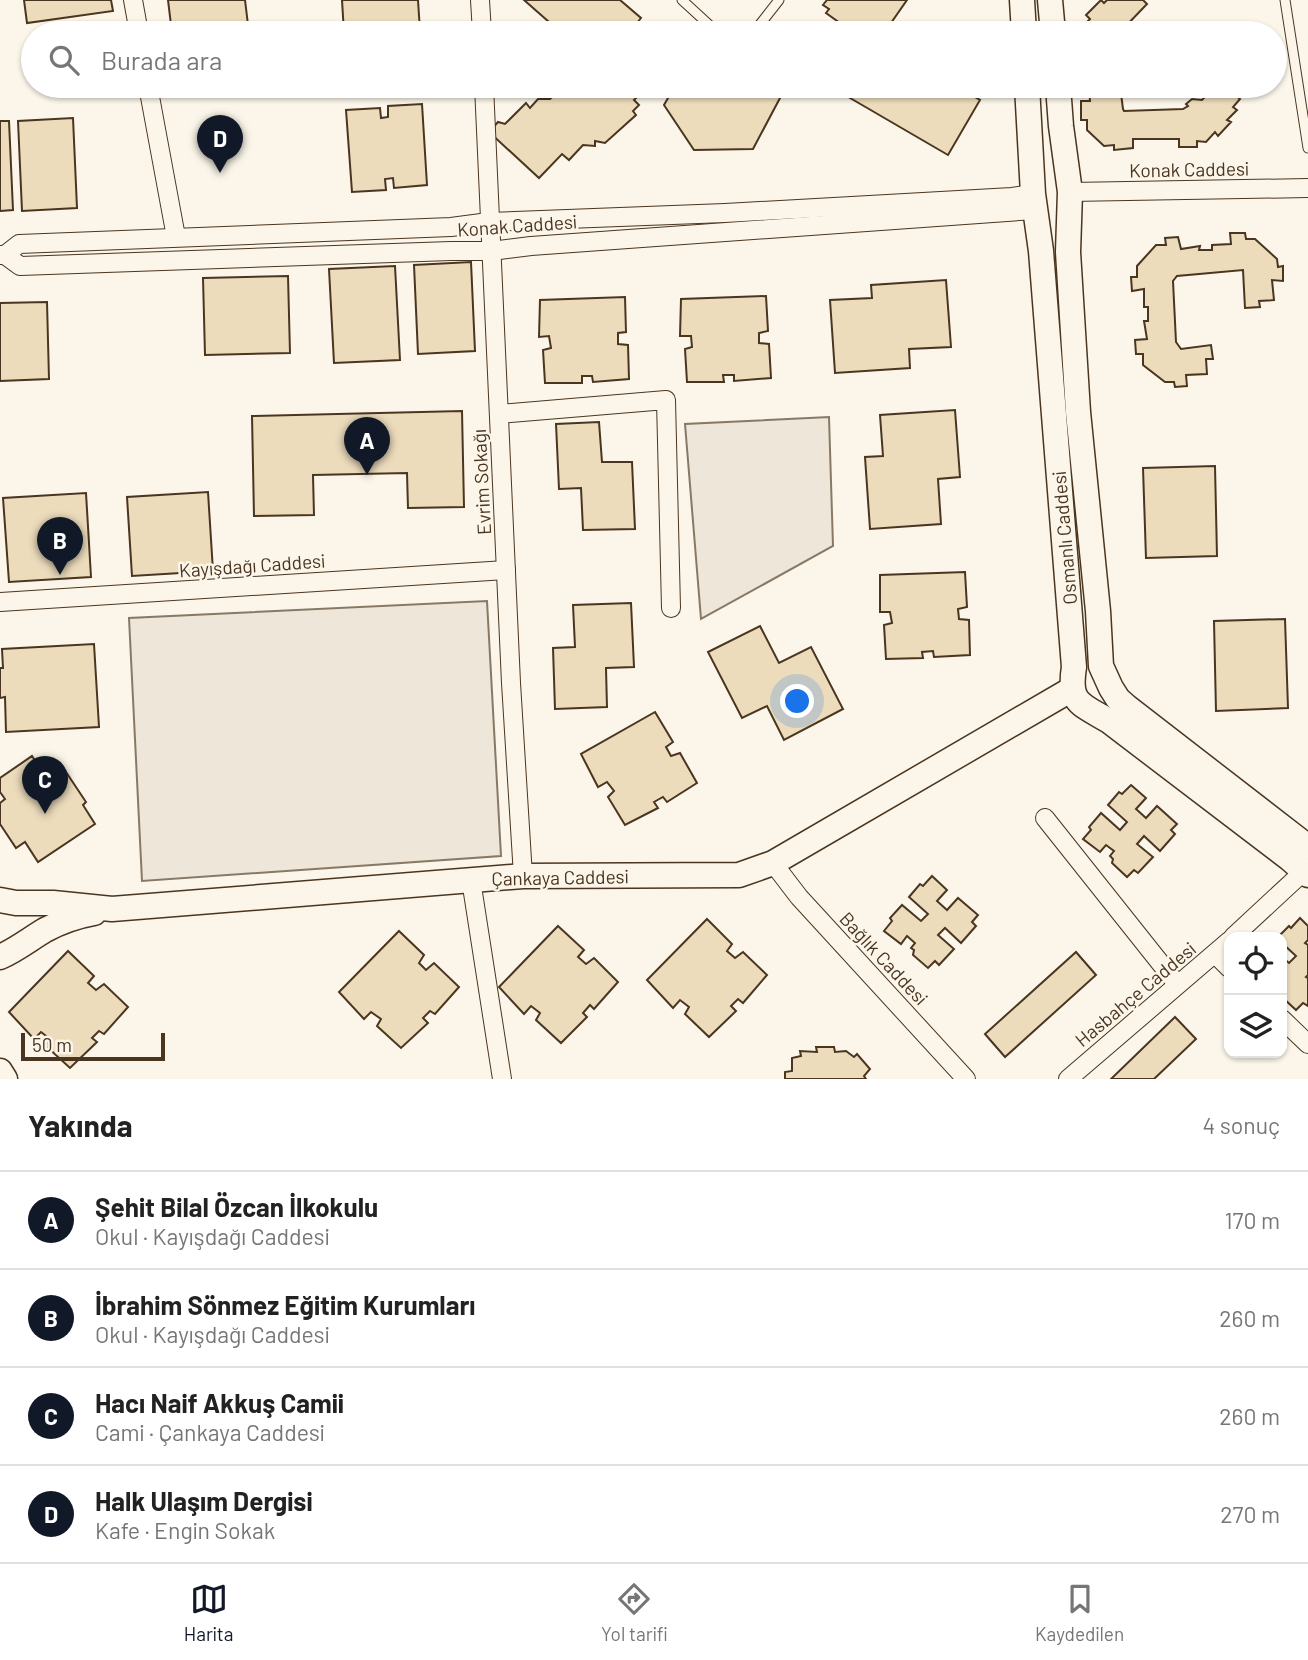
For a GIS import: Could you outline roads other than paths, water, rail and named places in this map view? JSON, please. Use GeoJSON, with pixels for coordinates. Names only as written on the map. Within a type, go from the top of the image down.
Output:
{"type":"FeatureCollection","features":[{"type":"Feature","properties":{"kind":"main road"},"geometry":{"type":"LineString","coordinates":[[1021,0],[1023,21]]}},
{"type":"Feature","properties":{"kind":"main road"},"geometry":{"type":"LineString","coordinates":[[1050,0],[1052,21]]}},
{"type":"Feature","properties":{"kind":"main road","name":"Osmanlı Caddesi"},"geometry":{"type":"LineString","coordinates":[[1028,98],[1033,202],[1041,251],[1074,667],[1072,684]]}},
{"type":"Feature","properties":{"kind":"main road","name":"Osmanlı Caddesi"},"geometry":{"type":"LineString","coordinates":[[1059,98],[1070,192],[1068,252],[1079,412],[1101,666],[1107,681]]}},
{"type":"Feature","properties":{"kind":"main road"},"geometry":{"type":"LineString","coordinates":[[1055,174],[1070,192],[1065,211],[1052,215],[1043,214],[1033,202],[1046,175],[1055,174]]}},
{"type":"Feature","properties":{"kind":"main road"},"geometry":{"type":"LineString","coordinates":[[1305,874],[1290,859],[1110,721],[1076,699],[1072,684],[1082,671],[1094,670],[1107,681],[1127,707],[1308,847]]}},
{"type":"Feature","properties":{"kind":"main road"},"geometry":{"type":"LineString","coordinates":[[1088,708],[1102,704],[1107,681]]}},
{"type":"Feature","properties":{"kind":"main road","name":"Çankaya Caddesi"},"geometry":{"type":"LineString","coordinates":[[0,900],[112,909],[523,876],[739,875],[773,863],[1072,684]]}},
{"type":"Feature","properties":{"kind":"main road"},"geometry":{"type":"LineString","coordinates":[[0,957],[47,929],[86,914],[112,909]]}},
{"type":"Feature","properties":{"kind":"main road"},"geometry":{"type":"LineString","coordinates":[[0,1071],[5,1079]]}},
{"type":"Feature","properties":{"kind":"street"},"geometry":{"type":"LineString","coordinates":[[133,0],[137,21]]}},
{"type":"Feature","properties":{"kind":"street"},"geometry":{"type":"LineString","coordinates":[[480,0],[481,21]]}},
{"type":"Feature","properties":{"kind":"street"},"geometry":{"type":"LineString","coordinates":[[150,98],[176,237]]}},
{"type":"Feature","properties":{"kind":"street","name":"Evrim Sokağı"},"geometry":{"type":"LineString","coordinates":[[484,98],[523,876]]}},
{"type":"Feature","properties":{"kind":"street","name":"Konak Caddesi"},"geometry":{"type":"LineString","coordinates":[[1070,192],[1308,188]]}},
{"type":"Feature","properties":{"kind":"street","name":"Konak Caddesi"},"geometry":{"type":"LineString","coordinates":[[1012,197],[1033,202],[491,251],[20,266],[3,255],[19,244],[451,227],[489,222],[725,213],[1012,197]]}},
{"type":"Feature","properties":{"kind":"street"},"geometry":{"type":"LineString","coordinates":[[499,414],[666,400],[671,608]]}},
{"type":"Feature","properties":{"kind":"street","name":"Kayışdağı Caddesi"},"geometry":{"type":"LineString","coordinates":[[0,602],[506,570]]}},
{"type":"Feature","properties":{"kind":"street"},"geometry":{"type":"LineString","coordinates":[[1045,818],[1177,984]]}},
{"type":"Feature","properties":{"kind":"street","name":"Bağlık Caddesi"},"geometry":{"type":"LineString","coordinates":[[773,863],[799,897],[966,1079]]}},
{"type":"Feature","properties":{"kind":"street","name":"Hasbahçe Caddesi"},"geometry":{"type":"LineString","coordinates":[[1239,932],[1305,874]]}},
{"type":"Feature","properties":{"kind":"street"},"geometry":{"type":"LineString","coordinates":[[471,880],[502,1079]]}},
{"type":"Feature","properties":{"kind":"street","name":"Hasbahçe Caddesi"},"geometry":{"type":"LineString","coordinates":[[1068,1079],[1224,946]]}},
{"type":"Feature","properties":{"kind":"street"},"geometry":{"type":"LineString","coordinates":[[1215,954],[1224,963]]}},
{"type":"Feature","properties":{"kind":"street"},"geometry":{"type":"LineString","coordinates":[[1287,1024],[1308,1044]]}},
{"type":"Feature","properties":{"kind":"lane"},"geometry":{"type":"LineString","coordinates":[[682,0],[705,21]]}},
{"type":"Feature","properties":{"kind":"lane"},"geometry":{"type":"LineString","coordinates":[[763,21],[779,0]]}},
{"type":"Feature","properties":{"kind":"lane"},"geometry":{"type":"LineString","coordinates":[[1285,0],[1308,148]]}},
{"type":"Feature","properties":{"kind":"place","name":"Halk Ulaşım Dergisi"},"geometry":{"type":"Point","coordinates":[220,173]}},
{"type":"Feature","properties":{"kind":"place","name":"Şehit Bilal Özcan İlkokulu"},"geometry":{"type":"Point","coordinates":[367,475]}},
{"type":"Feature","properties":{"kind":"place","name":"İbrahim Sönmez Eğitim Kurumları"},"geometry":{"type":"Point","coordinates":[60,575]}},
{"type":"Feature","properties":{"kind":"place","name":"Hacı Naif Akkuş Camii"},"geometry":{"type":"Point","coordinates":[45,814]}}]}
